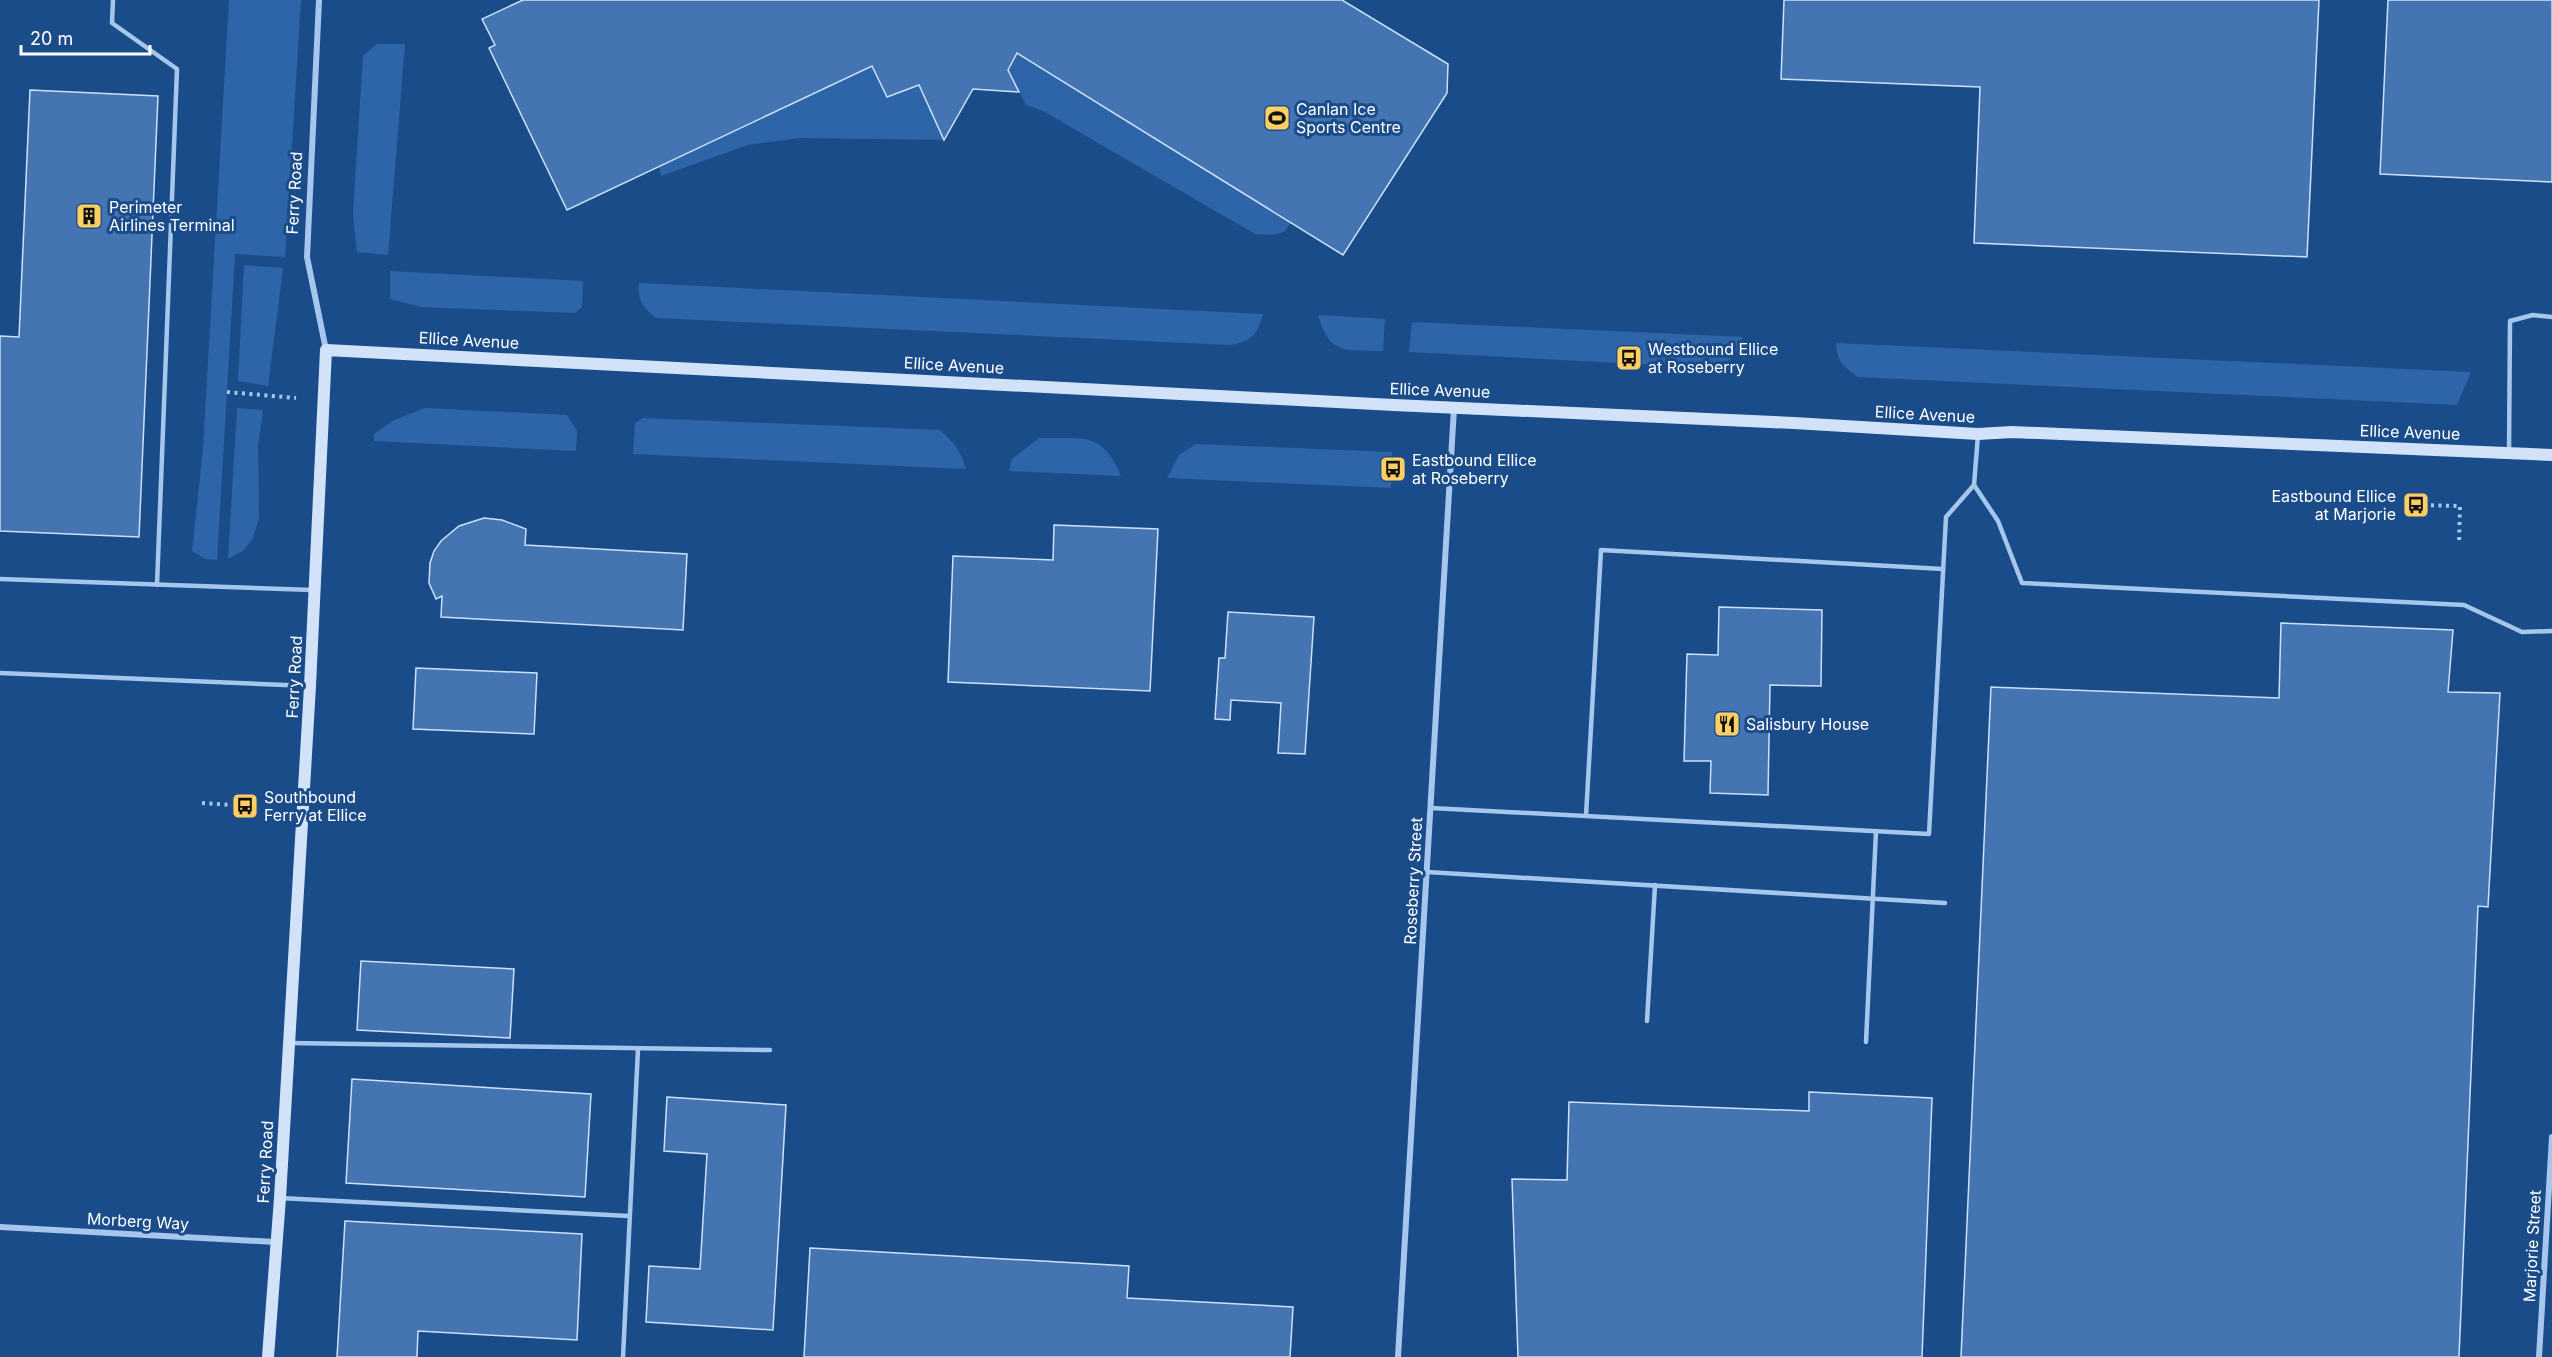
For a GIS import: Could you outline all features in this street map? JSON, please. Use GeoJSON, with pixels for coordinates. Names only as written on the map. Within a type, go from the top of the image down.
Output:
{"type":"FeatureCollection","features":[{"type":"Feature","properties":{"kind":"main road","name":"Ferry Road"},"geometry":{"type":"LineString","coordinates":[[268,1357],[280,1198],[310,686],[326,350]]}},
{"type":"Feature","properties":{"kind":"main road","name":"Ellice Avenue"},"geometry":{"type":"LineString","coordinates":[[326,350],[1978,434],[2012,432],[2552,455]]}},
{"type":"Feature","properties":{"kind":"street","name":"Ferry Road"},"geometry":{"type":"LineString","coordinates":[[319,0],[307,257],[326,350]]}},
{"type":"Feature","properties":{"kind":"street","name":"Roseberry Street"},"geometry":{"type":"LineString","coordinates":[[1398,1357],[1454,407]]}},
{"type":"Feature","properties":{"kind":"street","name":"Marjorie Street"},"geometry":{"type":"LineString","coordinates":[[2539,1357],[2552,1137]]}},
{"type":"Feature","properties":{"kind":"street","name":"Morberg Way"},"geometry":{"type":"LineString","coordinates":[[0,1227],[275,1242]]}},
{"type":"Feature","properties":{"kind":"lane"},"geometry":{"type":"LineString","coordinates":[[113,0],[112,23],[177,69],[157,585]]}},
{"type":"Feature","properties":{"kind":"lane"},"geometry":{"type":"LineString","coordinates":[[2509,453],[2510,321],[2533,315],[2552,317]]}},
{"type":"Feature","properties":{"kind":"lane"},"geometry":{"type":"LineString","coordinates":[[1431,808],[1929,834],[1946,517],[1974,484],[1978,434]]}},
{"type":"Feature","properties":{"kind":"lane"},"geometry":{"type":"LineString","coordinates":[[1974,484],[1998,521],[2022,583],[2464,605],[2522,632],[2552,631]]}},
{"type":"Feature","properties":{"kind":"lane"},"geometry":{"type":"LineString","coordinates":[[1586,816],[1601,550],[1943,569]]}},
{"type":"Feature","properties":{"kind":"lane"},"geometry":{"type":"LineString","coordinates":[[0,579],[315,591]]}},
{"type":"Feature","properties":{"kind":"lane"},"geometry":{"type":"LineString","coordinates":[[0,673],[310,686]]}},
{"type":"Feature","properties":{"kind":"lane"},"geometry":{"type":"LineString","coordinates":[[1866,1042],[1876,831]]}},
{"type":"Feature","properties":{"kind":"lane"},"geometry":{"type":"LineString","coordinates":[[1427,872],[1944,903]]}},
{"type":"Feature","properties":{"kind":"lane"},"geometry":{"type":"LineString","coordinates":[[1647,1021],[1655,885]]}},
{"type":"Feature","properties":{"kind":"lane"},"geometry":{"type":"LineString","coordinates":[[288,1043],[770,1050]]}},
{"type":"Feature","properties":{"kind":"lane"},"geometry":{"type":"LineString","coordinates":[[623,1357],[638,1049]]}},
{"type":"Feature","properties":{"kind":"lane"},"geometry":{"type":"LineString","coordinates":[[280,1198],[629,1216]]}},
{"type":"Feature","properties":{"kind":"path"},"geometry":{"type":"LineString","coordinates":[[227,392],[324,400]]}},
{"type":"Feature","properties":{"kind":"path"},"geometry":{"type":"LineString","coordinates":[[2416,505],[2460,506],[2459,544]]}},
{"type":"Feature","properties":{"kind":"path"},"geometry":{"type":"LineString","coordinates":[[202,802],[245,806]]}},
{"type":"Feature","properties":{"kind":"shaded area"},"geometry":{"type":"Polygon","coordinates":[[[229,0],[301,0],[285,257],[235,254],[217,560],[205,559],[192,551],[203,449],[229,0]]]}},
{"type":"Feature","properties":{"kind":"shaded area"},"geometry":{"type":"Polygon","coordinates":[[[377,44],[405,44],[388,255],[357,252],[353,214],[363,56],[377,44]]]}},
{"type":"Feature","properties":{"kind":"shaded area"},"geometry":{"type":"Polygon","coordinates":[[[1017,53],[1291,223],[1284,232],[1272,235],[1255,234],[1043,111],[1026,105],[1008,70],[1017,53]]]}},
{"type":"Feature","properties":{"kind":"shaded area"},"geometry":{"type":"Polygon","coordinates":[[[872,66],[887,97],[919,85],[944,140],[799,138],[748,145],[661,176],[659,166],[872,66]]]}},
{"type":"Feature","properties":{"kind":"shaded area"},"geometry":{"type":"Polygon","coordinates":[[[244,265],[283,268],[268,386],[238,381],[244,265]]]}},
{"type":"Feature","properties":{"kind":"shaded area"},"geometry":{"type":"Polygon","coordinates":[[[390,271],[583,281],[582,307],[575,313],[421,307],[390,299],[390,271]]]}},
{"type":"Feature","properties":{"kind":"shaded area"},"geometry":{"type":"Polygon","coordinates":[[[639,283],[1263,314],[1252,336],[1243,342],[1230,345],[656,318],[642,303],[639,283]]]}},
{"type":"Feature","properties":{"kind":"shaded area"},"geometry":{"type":"Polygon","coordinates":[[[1318,315],[1385,319],[1383,351],[1341,348],[1328,338],[1318,315]]]}},
{"type":"Feature","properties":{"kind":"shaded area"},"geometry":{"type":"Polygon","coordinates":[[[1412,322],[1743,337],[1734,357],[1716,368],[1409,352],[1412,322]]]}},
{"type":"Feature","properties":{"kind":"shaded area"},"geometry":{"type":"Polygon","coordinates":[[[1836,343],[2471,372],[2457,405],[1858,377],[1842,363],[1837,354],[1836,343]]]}},
{"type":"Feature","properties":{"kind":"shaded area"},"geometry":{"type":"Polygon","coordinates":[[[237,408],[263,410],[258,446],[259,518],[253,538],[243,551],[228,559],[237,408]]]}},
{"type":"Feature","properties":{"kind":"shaded area"},"geometry":{"type":"Polygon","coordinates":[[[425,408],[567,415],[577,431],[576,451],[374,441],[374,434],[394,420],[425,408]]]}},
{"type":"Feature","properties":{"kind":"shaded area"},"geometry":{"type":"Polygon","coordinates":[[[643,418],[940,430],[956,447],[966,469],[633,454],[635,423],[643,418]]]}},
{"type":"Feature","properties":{"kind":"shaded area"},"geometry":{"type":"Polygon","coordinates":[[[1039,438],[1079,438],[1098,444],[1114,461],[1121,476],[1009,471],[1012,459],[1039,438]]]}},
{"type":"Feature","properties":{"kind":"shaded area"},"geometry":{"type":"Polygon","coordinates":[[[1196,444],[1392,452],[1391,488],[1167,478],[1179,455],[1196,444]]]}},
{"type":"Feature","properties":{"kind":"building","name":"Canlan Ice Sports Centre"},"geometry":{"type":"Polygon","coordinates":[[[523,0],[1342,0],[1448,64],[1447,93],[1343,255],[1017,53],[1008,70],[1019,92],[973,89],[944,140],[919,85],[887,97],[872,66],[567,210],[489,48],[495,45],[482,19],[523,0]]]}},
{"type":"Feature","properties":{"kind":"building"},"geometry":{"type":"Polygon","coordinates":[[[1784,0],[2319,0],[2307,257],[1974,243],[1980,87],[1781,79],[1784,0]]]}},
{"type":"Feature","properties":{"kind":"building"},"geometry":{"type":"Polygon","coordinates":[[[2388,0],[2552,0],[2552,182],[2380,174],[2388,0]]]}},
{"type":"Feature","properties":{"kind":"building","name":"Perimeter Airlines Terminal"},"geometry":{"type":"Polygon","coordinates":[[[30,90],[158,96],[139,537],[0,531],[0,336],[19,337],[30,90]]]}},
{"type":"Feature","properties":{"kind":"building"},"geometry":{"type":"Polygon","coordinates":[[[484,518],[502,520],[526,529],[525,545],[687,554],[683,630],[441,617],[442,596],[436,599],[429,583],[430,563],[434,551],[441,541],[459,526],[484,518]]]}},
{"type":"Feature","properties":{"kind":"building"},"geometry":{"type":"Polygon","coordinates":[[[1054,525],[1158,529],[1150,691],[948,682],[953,556],[1053,560],[1054,525]]]}},
{"type":"Feature","properties":{"kind":"building","name":"Salisbury House"},"geometry":{"type":"Polygon","coordinates":[[[1719,607],[1822,610],[1821,686],[1770,685],[1768,795],[1710,793],[1711,761],[1684,761],[1687,654],[1718,655],[1719,607]]]}},
{"type":"Feature","properties":{"kind":"building"},"geometry":{"type":"Polygon","coordinates":[[[1228,612],[1314,617],[1305,754],[1278,753],[1281,703],[1231,700],[1230,720],[1215,719],[1219,658],[1225,658],[1228,612]]]}},
{"type":"Feature","properties":{"kind":"building"},"geometry":{"type":"Polygon","coordinates":[[[2281,623],[2453,630],[2448,692],[2500,693],[2488,907],[2478,906],[2459,1357],[1961,1357],[1991,687],[2279,698],[2281,623]]]}},
{"type":"Feature","properties":{"kind":"building"},"geometry":{"type":"Polygon","coordinates":[[[416,668],[537,673],[534,734],[413,729],[416,668]]]}},
{"type":"Feature","properties":{"kind":"building"},"geometry":{"type":"Polygon","coordinates":[[[361,961],[514,969],[510,1038],[357,1030],[361,961]]]}},
{"type":"Feature","properties":{"kind":"building"},"geometry":{"type":"Polygon","coordinates":[[[352,1079],[591,1094],[585,1197],[346,1183],[352,1079]]]}},
{"type":"Feature","properties":{"kind":"building"},"geometry":{"type":"Polygon","coordinates":[[[1809,1092],[1932,1098],[1922,1357],[1518,1357],[1512,1179],[1567,1180],[1569,1102],[1809,1111],[1809,1092]]]}},
{"type":"Feature","properties":{"kind":"building"},"geometry":{"type":"Polygon","coordinates":[[[667,1097],[786,1105],[773,1330],[646,1322],[649,1266],[700,1269],[707,1154],[664,1151],[667,1097]]]}},
{"type":"Feature","properties":{"kind":"building"},"geometry":{"type":"Polygon","coordinates":[[[345,1221],[582,1234],[577,1340],[418,1331],[417,1357],[337,1357],[345,1221]]]}},
{"type":"Feature","properties":{"kind":"building"},"geometry":{"type":"Polygon","coordinates":[[[810,1248],[1129,1266],[1127,1298],[1293,1307],[1290,1357],[804,1357],[810,1248]]]}},
{"type":"Feature","properties":{"kind":"place","name":"Canlan Ice Sports Centre"},"geometry":{"type":"Point","coordinates":[1277,118]}},
{"type":"Feature","properties":{"kind":"place","name":"Perimeter Airlines Terminal"},"geometry":{"type":"Point","coordinates":[89,216]}},
{"type":"Feature","properties":{"kind":"place","name":"Westbound Ellice at Roseberry"},"geometry":{"type":"Point","coordinates":[1629,358]}},
{"type":"Feature","properties":{"kind":"place","name":"Eastbound Ellice at Roseberry"},"geometry":{"type":"Point","coordinates":[1393,469]}},
{"type":"Feature","properties":{"kind":"place","name":"Eastbound Ellice at Marjorie"},"geometry":{"type":"Point","coordinates":[2416,505]}},
{"type":"Feature","properties":{"kind":"place","name":"Salisbury House"},"geometry":{"type":"Point","coordinates":[1727,724]}},
{"type":"Feature","properties":{"kind":"place","name":"Southbound Ferry at Ellice"},"geometry":{"type":"Point","coordinates":[245,806]}}]}
